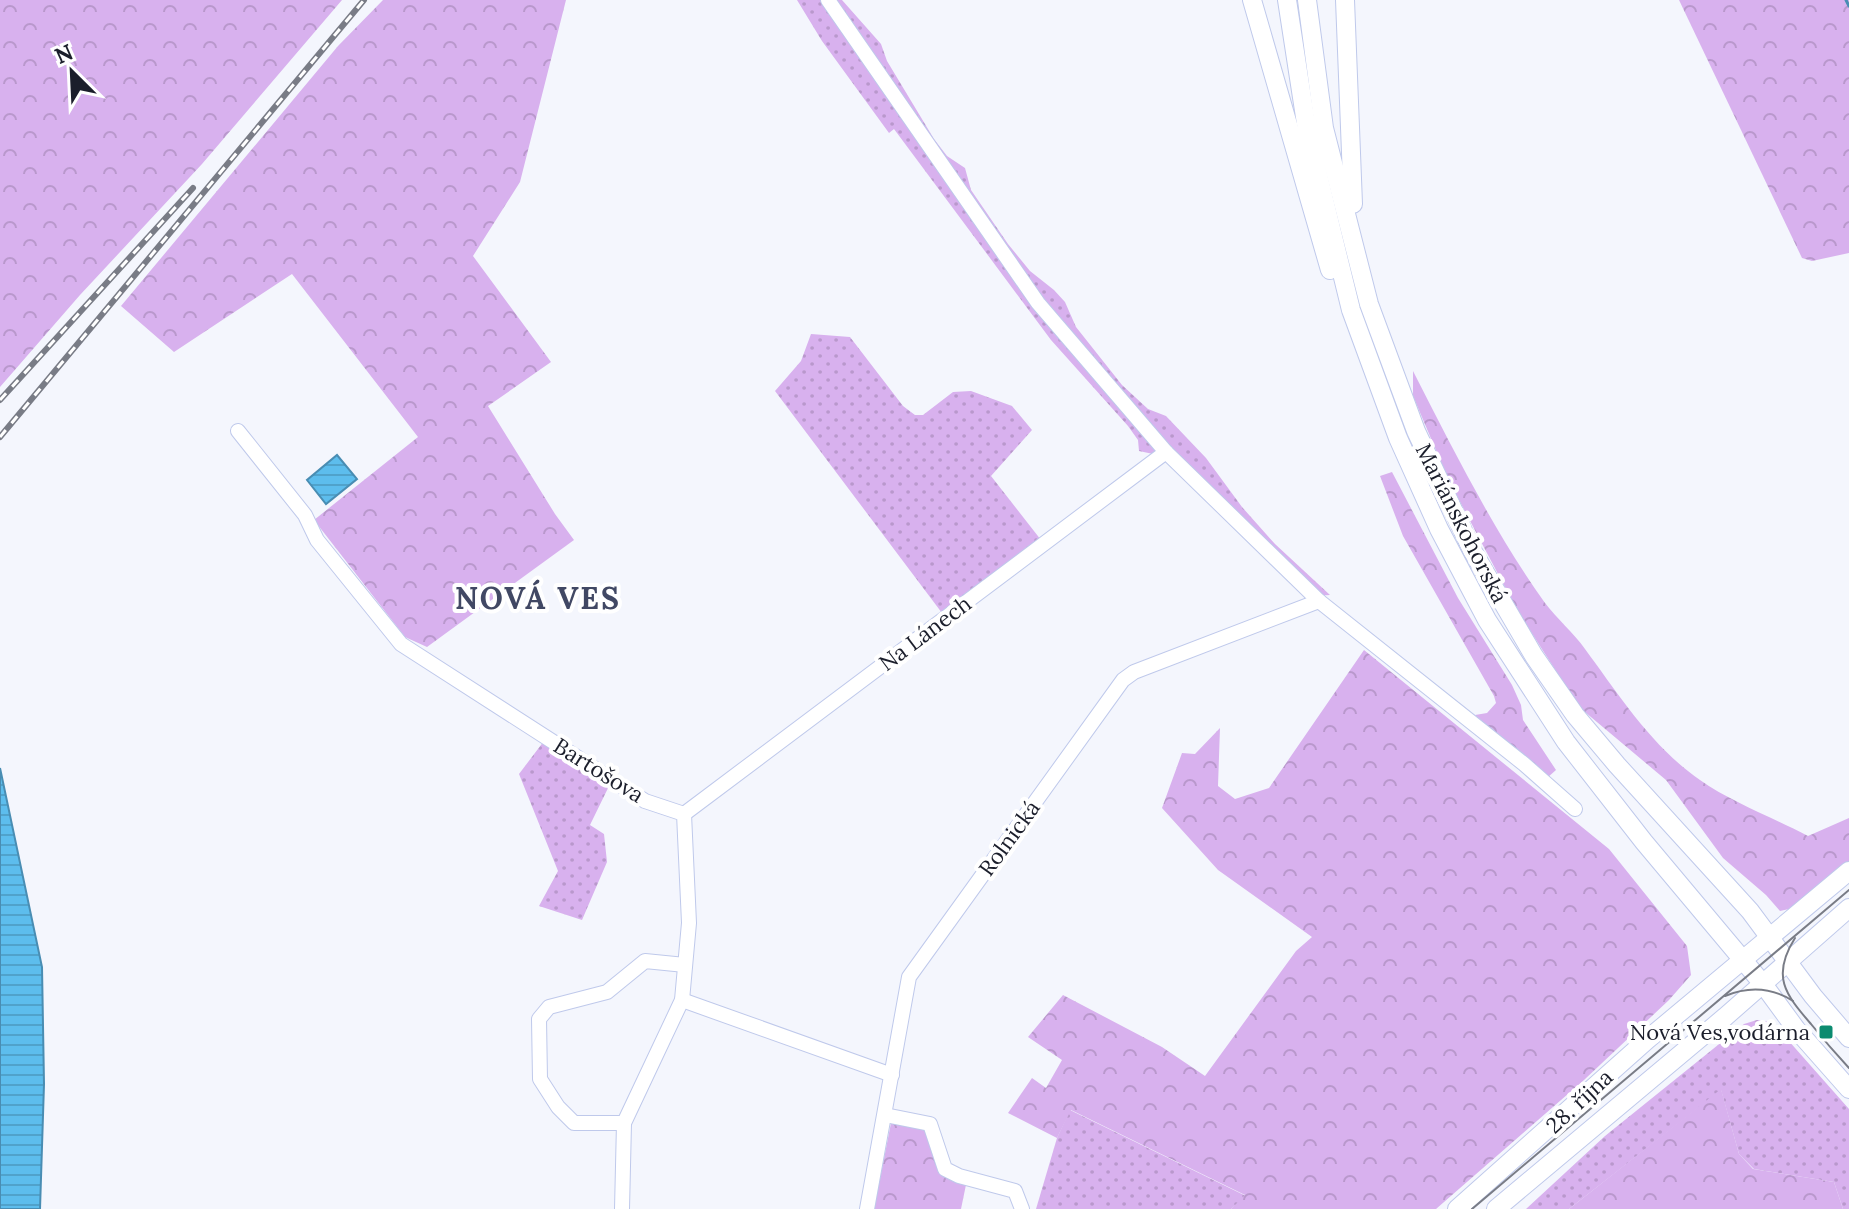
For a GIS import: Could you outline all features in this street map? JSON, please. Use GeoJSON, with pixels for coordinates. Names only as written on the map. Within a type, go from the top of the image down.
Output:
{"type":"FeatureCollection","features":[{"type":"Feature","properties":{"kind":"main road"},"geometry":{"type":"LineString","coordinates":[[1252,0],[1327,265],[1360,307],[1371,284],[1357,230],[1351,188],[1345,0]]}},
{"type":"Feature","properties":{"kind":"main road","name":"Mariánskohorská"},"geometry":{"type":"LineString","coordinates":[[1287,0],[1307,130],[1360,307],[1399,388],[1441,489],[1472,550],[1534,656],[1575,715],[1750,911],[1849,1038]]}},
{"type":"Feature","properties":{"kind":"main road","name":"Mariánskohorská"},"geometry":{"type":"LineString","coordinates":[[1307,0],[1324,128],[1376,384],[1439,529],[1487,620],[1566,742],[1644,842],[1743,959],[1796,1029],[1849,1089]]}},
{"type":"Feature","properties":{"kind":"main road","name":"28. října"},"geometry":{"type":"LineString","coordinates":[[1457,1209],[1712,985],[1849,871]]}},
{"type":"Feature","properties":{"kind":"main road","name":"28. října"},"geometry":{"type":"LineString","coordinates":[[1496,1209],[1849,908]]}},
{"type":"Feature","properties":{"kind":"main road"},"geometry":{"type":"LineString","coordinates":[[1712,923],[1719,942],[1720,963],[1719,974],[1712,985]]}},
{"type":"Feature","properties":{"kind":"street"},"geometry":{"type":"LineString","coordinates":[[828,0],[1038,303],[1166,452],[1319,601],[1524,764],[1575,809]]}},
{"type":"Feature","properties":{"kind":"street","name":"Bartošova"},"geometry":{"type":"LineString","coordinates":[[238,431],[305,515],[317,540],[401,644],[645,801],[684,814]]}},
{"type":"Feature","properties":{"kind":"street","name":"Na Lánech"},"geometry":{"type":"LineString","coordinates":[[684,814],[1166,452]]}},
{"type":"Feature","properties":{"kind":"street","name":"Rolnická"},"geometry":{"type":"LineString","coordinates":[[867,1209],[909,977],[1123,680],[1134,672],[1319,601]]}},
{"type":"Feature","properties":{"kind":"street"},"geometry":{"type":"LineString","coordinates":[[622,1209],[624,1123],[682,1000],[689,923],[684,814]]}},
{"type":"Feature","properties":{"kind":"street"},"geometry":{"type":"LineString","coordinates":[[624,1123],[574,1123],[558,1107],[540,1079],[539,1019],[549,1007],[607,992],[645,961],[685,965]]}},
{"type":"Feature","properties":{"kind":"street"},"geometry":{"type":"LineString","coordinates":[[682,1000],[892,1075]]}},
{"type":"Feature","properties":{"kind":"street"},"geometry":{"type":"LineString","coordinates":[[885,1115],[930,1124],[945,1169],[959,1176],[1015,1191],[1022,1209]]}},
{"type":"Feature","properties":{"kind":"green space"},"geometry":{"type":"Polygon","coordinates":[[[0,0],[342,0],[202,164],[80,295],[0,387],[0,0]]]}},
{"type":"Feature","properties":{"kind":"green space"},"geometry":{"type":"Polygon","coordinates":[[[383,0],[566,0],[520,182],[473,256],[551,362],[488,406],[574,540],[427,647],[405,637],[314,520],[418,437],[292,274],[174,352],[121,306],[338,46],[383,0]]]}},
{"type":"Feature","properties":{"kind":"green space"},"geometry":{"type":"Polygon","coordinates":[[[797,0],[842,0],[881,44],[887,61],[934,139],[947,156],[965,168],[971,190],[1008,244],[1030,271],[1065,302],[1076,327],[1122,385],[1148,409],[1166,416],[1206,458],[1242,507],[1275,544],[1330,595],[1313,596],[1172,458],[1139,451],[1138,440],[1128,426],[1051,340],[894,129],[889,133],[822,41],[797,0]]]}},
{"type":"Feature","properties":{"kind":"green space"},"geometry":{"type":"Polygon","coordinates":[[[1679,0],[1849,0],[1849,253],[1812,261],[1802,258],[1679,0]]]}},
{"type":"Feature","properties":{"kind":"green space"},"geometry":{"type":"Polygon","coordinates":[[[811,334],[850,337],[903,406],[915,415],[923,415],[953,392],[971,391],[1012,406],[1032,430],[991,476],[1041,540],[942,613],[775,391],[801,361],[811,334]]]}},
{"type":"Feature","properties":{"kind":"green space"},"geometry":{"type":"Polygon","coordinates":[[[1413,371],[1475,490],[1526,575],[1651,736],[1683,767],[1712,788],[1808,836],[1849,818],[1849,863],[1789,909],[1780,911],[1723,858],[1666,780],[1579,707],[1517,610],[1449,481],[1413,396],[1413,371]]]}},
{"type":"Feature","properties":{"kind":"green space"},"geometry":{"type":"Polygon","coordinates":[[[1392,472],[1458,598],[1512,685],[1521,705],[1523,720],[1556,770],[1547,778],[1475,715],[1487,713],[1496,703],[1494,696],[1403,536],[1380,476],[1392,472]]]}},
{"type":"Feature","properties":{"kind":"green space"},"geometry":{"type":"Polygon","coordinates":[[[1364,650],[1609,849],[1687,946],[1691,975],[1669,1000],[1584,1080],[1436,1209],[1231,1209],[1245,1195],[1071,1110],[1057,1138],[1008,1113],[1032,1078],[1046,1088],[1062,1060],[1028,1037],[1063,995],[1162,1047],[1205,1076],[1296,951],[1312,937],[1218,870],[1162,808],[1182,753],[1195,754],[1220,728],[1218,786],[1235,799],[1269,788],[1364,650]]]}},
{"type":"Feature","properties":{"kind":"green space"},"geometry":{"type":"Polygon","coordinates":[[[544,741],[610,784],[590,825],[604,834],[607,862],[582,920],[539,906],[558,871],[519,774],[544,741]]]}},
{"type":"Feature","properties":{"kind":"green space"},"geometry":{"type":"Polygon","coordinates":[[[1757,1020],[1772,1022],[1849,1109],[1849,1209],[1843,1209],[1834,1182],[1754,1169],[1739,1154],[1721,1090],[1569,1209],[1526,1209],[1605,1136],[1744,1024],[1757,1020]]]}},
{"type":"Feature","properties":{"kind":"green space"},"geometry":{"type":"Polygon","coordinates":[[[1721,1089],[1739,1154],[1753,1169],[1834,1182],[1843,1209],[1569,1209],[1721,1089]]]}},
{"type":"Feature","properties":{"kind":"green space"},"geometry":{"type":"Polygon","coordinates":[[[1070,1110],[1246,1196],[1231,1209],[1036,1209],[1057,1138],[1070,1110]]]}},
{"type":"Feature","properties":{"kind":"green space"},"geometry":{"type":"Polygon","coordinates":[[[891,1123],[926,1128],[937,1161],[968,1175],[961,1209],[874,1209],[891,1123]]]}},
{"type":"Feature","properties":{"kind":"water"},"geometry":{"type":"Polygon","coordinates":[[[337,455],[357,479],[326,504],[307,480],[337,455]]]}},
{"type":"Feature","properties":{"kind":"water"},"geometry":{"type":"Polygon","coordinates":[[[0,768],[42,967],[44,1084],[40,1209],[0,1209],[0,768]]]}},
{"type":"Feature","properties":{"kind":"waterway"},"geometry":{"type":"LineString","coordinates":[[1846,0],[1849,6]]}},
{"type":"Feature","properties":{"kind":"tram line"},"geometry":{"type":"LineString","coordinates":[[1472,1209],[1849,890]]}},
{"type":"Feature","properties":{"kind":"tram line"},"geometry":{"type":"LineString","coordinates":[[1795,938],[1784,963],[1784,984],[1788,994],[1849,1068]]}},
{"type":"Feature","properties":{"kind":"tram line"},"geometry":{"type":"LineString","coordinates":[[1725,996],[1760,990],[1793,1001]]}},
{"type":"Feature","properties":{"kind":"railway"},"geometry":{"type":"LineString","coordinates":[[0,437],[364,0]]}},
{"type":"Feature","properties":{"kind":"railway"},"geometry":{"type":"LineString","coordinates":[[0,400],[193,188]]}},
{"type":"Feature","properties":{"kind":"place","name":"Nová Ves,vodárna"},"geometry":{"type":"Point","coordinates":[1826,1032]}},
{"type":"Feature","properties":{"kind":"district","name":"NOVÁ VES"},"geometry":{"type":"Point","coordinates":[538,598]}}]}
